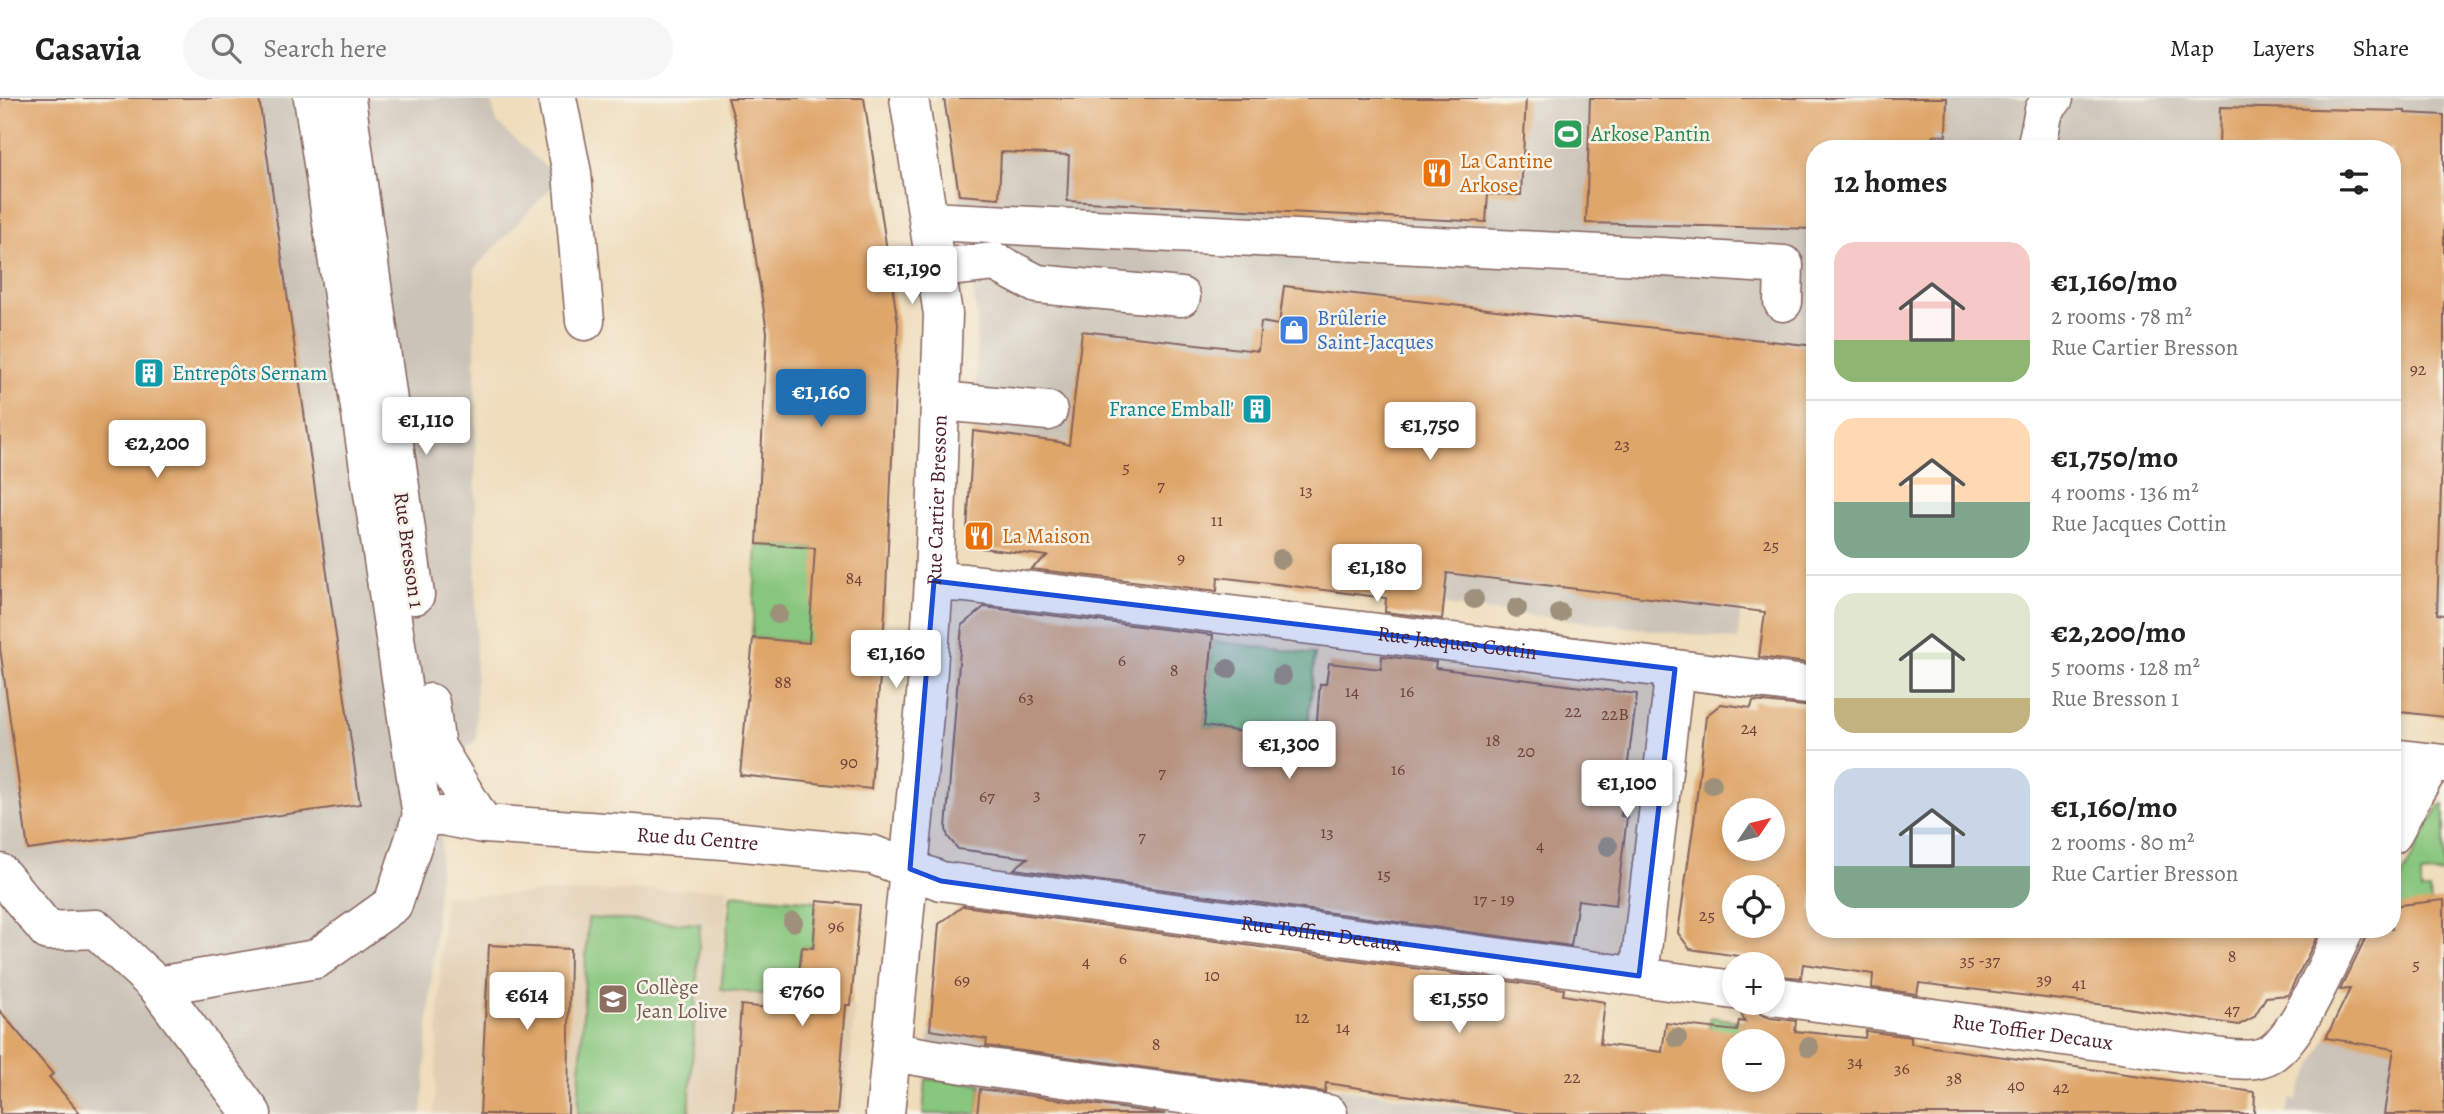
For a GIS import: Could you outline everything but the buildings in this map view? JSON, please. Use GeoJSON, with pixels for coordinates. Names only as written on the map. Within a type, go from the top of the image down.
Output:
{"type":"FeatureCollection","features":[{"type":"Feature","properties":{"kind":"street"},"geometry":{"type":"LineString","coordinates":[[157,986],[316,959],[393,904],[422,816],[313,98]]}},
{"type":"Feature","properties":{"kind":"street","name":"Rue Bresson 1"},"geometry":{"type":"LineString","coordinates":[[346,98],[436,747],[483,824]]}},
{"type":"Feature","properties":{"kind":"street"},"geometry":{"type":"LineString","coordinates":[[557,98],[572,173],[585,321]]}},
{"type":"Feature","properties":{"kind":"street","name":"Rue Cartier Bresson"},"geometry":{"type":"LineString","coordinates":[[885,1114],[910,869],[934,581],[941,401],[943,314],[938,268],[909,98]]}},
{"type":"Feature","properties":{"kind":"street"},"geometry":{"type":"LineString","coordinates":[[2038,140],[2044,110],[2054,98]]}},
{"type":"Feature","properties":{"kind":"street"},"geometry":{"type":"LineString","coordinates":[[929,221],[1784,265],[1783,302]]}},
{"type":"Feature","properties":{"kind":"street"},"geometry":{"type":"LineString","coordinates":[[938,268],[995,262],[1037,284],[1181,297]]}},
{"type":"Feature","properties":{"kind":"street"},"geometry":{"type":"LineString","coordinates":[[941,401],[1048,411]]}},
{"type":"Feature","properties":{"kind":"street","name":"Rue Jacques Cottin"},"geometry":{"type":"LineString","coordinates":[[934,581],[1806,686]]}},
{"type":"Feature","properties":{"kind":"street"},"geometry":{"type":"LineString","coordinates":[[1639,976],[1675,669]]}},
{"type":"Feature","properties":{"kind":"street"},"geometry":{"type":"LineString","coordinates":[[2401,759],[2438,764]]}},
{"type":"Feature","properties":{"kind":"street"},"geometry":{"type":"LineString","coordinates":[[2401,818],[2415,791],[2438,764]]}},
{"type":"Feature","properties":{"kind":"street","name":"Rue du Centre"},"geometry":{"type":"LineString","coordinates":[[422,816],[443,816],[483,824],[723,840],[873,855],[910,869]]}},
{"type":"Feature","properties":{"kind":"street","name":"Rue Toffier Decaux"},"geometry":{"type":"LineString","coordinates":[[910,869],[941,881],[1722,988]]}},
{"type":"Feature","properties":{"kind":"street"},"geometry":{"type":"LineString","coordinates":[[0,873],[48,931],[96,929],[157,986],[252,1114]]}},
{"type":"Feature","properties":{"kind":"street","name":"Rue Toffier Decaux"},"geometry":{"type":"LineString","coordinates":[[1785,998],[2223,1058],[2256,1059],[2270,1054],[2288,1038],[2340,938]]}},
{"type":"Feature","properties":{"kind":"street"},"geometry":{"type":"LineString","coordinates":[[892,1052],[982,1067],[1328,1114]]}},
{"type":"Feature","properties":{"kind":"highlighted area"},"geometry":{"type":"Polygon","coordinates":[[[934,581],[1675,669],[1639,976],[941,881],[910,869],[934,581]]]}},
{"type":"Feature","properties":{"kind":"shaded area"},"geometry":{"type":"Polygon","coordinates":[[[0,98],[491,98],[496,122],[559,179],[475,268],[476,741],[440,767],[443,816],[422,1114],[0,1114],[0,98]]]}},
{"type":"Feature","properties":{"kind":"shaded area"},"geometry":{"type":"Polygon","coordinates":[[[944,98],[2444,98],[2444,615],[2401,609],[2401,140],[1806,140],[1806,535],[1751,528],[1737,640],[1421,602],[1436,490],[975,431],[977,317],[944,98]]]}},
{"type":"Feature","properties":{"kind":"shaded area","name":"Collège Jean Lolive"},"geometry":{"type":"Polygon","coordinates":[[[728,888],[719,991],[855,1007],[844,1114],[434,1114],[444,896],[728,888]]]}},
{"type":"Feature","properties":{"kind":"shaded area"},"geometry":{"type":"Polygon","coordinates":[[[2444,978],[2444,1114],[2286,1114],[2291,1099],[2296,1100],[2350,989],[2444,978]]]}},
{"type":"Feature","properties":{"kind":"shaded area"},"geometry":{"type":"Polygon","coordinates":[[[930,1030],[1515,1114],[922,1114],[930,1030]]]}},
{"type":"Feature","properties":{"kind":"green space"},"geometry":{"type":"Polygon","coordinates":[[[757,544],[815,548],[831,645],[752,638],[757,544]]]}},
{"type":"Feature","properties":{"kind":"green space"},"geometry":{"type":"Polygon","coordinates":[[[1212,641],[1315,654],[1308,725],[1339,731],[1366,782],[1298,741],[1204,726],[1212,641]]]}},
{"type":"Feature","properties":{"kind":"green space"},"geometry":{"type":"Polygon","coordinates":[[[2444,804],[2444,873],[2421,875],[2421,891],[2430,891],[2432,918],[2401,909],[2401,879],[2439,806],[2444,804]]]}},
{"type":"Feature","properties":{"kind":"green space"},"geometry":{"type":"Polygon","coordinates":[[[731,894],[817,901],[813,948],[802,947],[796,998],[721,989],[731,894]]]}},
{"type":"Feature","properties":{"kind":"green space"},"geometry":{"type":"Polygon","coordinates":[[[588,918],[700,924],[689,1114],[578,1114],[588,918]]]}},
{"type":"Feature","properties":{"kind":"green space"},"geometry":{"type":"Polygon","coordinates":[[[1710,1017],[1775,1026],[1775,1029],[1722,1029],[1722,1046],[1709,1028],[1710,1017]]]}},
{"type":"Feature","properties":{"kind":"green space"},"geometry":{"type":"Polygon","coordinates":[[[926,1079],[981,1084],[977,1114],[923,1114],[926,1079]]]}},
{"type":"Feature","properties":{"kind":"place","name":"Arkose Pantin"},"geometry":{"type":"Point","coordinates":[1568,134]}},
{"type":"Feature","properties":{"kind":"place","name":"La Cantine Arkose"},"geometry":{"type":"Point","coordinates":[1437,173]}},
{"type":"Feature","properties":{"kind":"place","name":"Brûlerie Saint-Jacques"},"geometry":{"type":"Point","coordinates":[1294,330]}},
{"type":"Feature","properties":{"kind":"place","name":"Entrepôts Sernam"},"geometry":{"type":"Point","coordinates":[149,373]}},
{"type":"Feature","properties":{"kind":"place","name":"France Emball'"},"geometry":{"type":"Point","coordinates":[1257,409]}},
{"type":"Feature","properties":{"kind":"place","name":"La Maison"},"geometry":{"type":"Point","coordinates":[979,536]}},
{"type":"Feature","properties":{"kind":"place","name":"Collège Jean Lolive"},"geometry":{"type":"Point","coordinates":[613,999]}}]}
